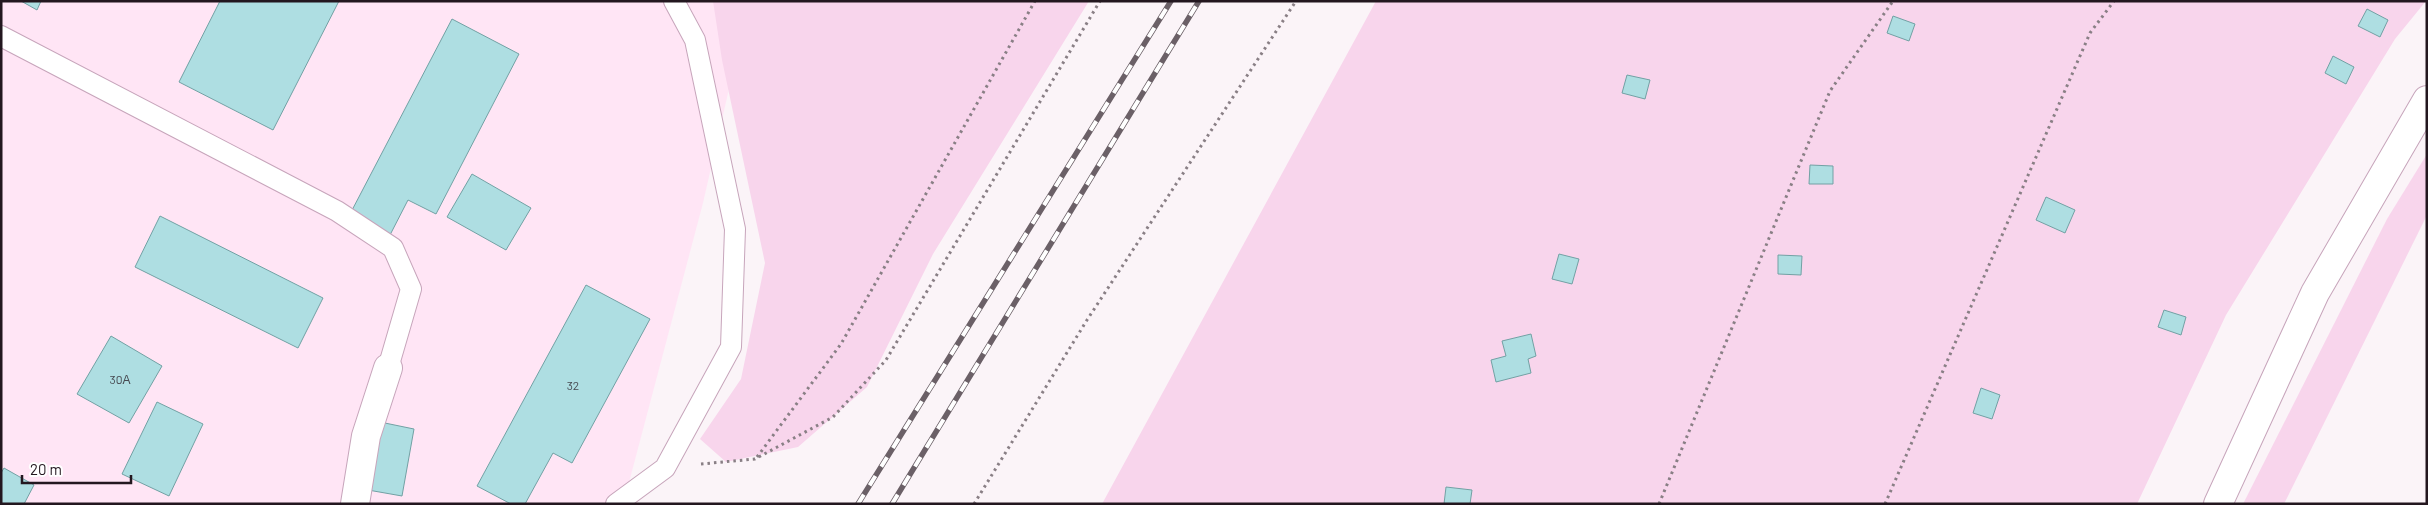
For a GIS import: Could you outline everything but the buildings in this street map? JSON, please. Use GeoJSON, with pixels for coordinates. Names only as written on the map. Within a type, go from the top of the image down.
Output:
{"type":"FeatureCollection","features":[{"type":"Feature","properties":{"kind":"street"},"geometry":{"type":"LineString","coordinates":[[2218,504],[2315,293],[2427,100]]}},
{"type":"Feature","properties":{"kind":"street"},"geometry":{"type":"LineString","coordinates":[[355,504],[366,436],[388,368]]}},
{"type":"Feature","properties":{"kind":"lane"},"geometry":{"type":"LineString","coordinates":[[616,504],[666,468],[731,347],[735,229],[695,40],[674,1]]}},
{"type":"Feature","properties":{"kind":"lane"},"geometry":{"type":"LineString","coordinates":[[1,36],[337,212],[393,248],[411,289],[388,368]]}},
{"type":"Feature","properties":{"kind":"path"},"geometry":{"type":"LineString","coordinates":[[755,459],[841,344],[1035,1]]}},
{"type":"Feature","properties":{"kind":"path"},"geometry":{"type":"LineString","coordinates":[[666,468],[755,459],[833,417],[886,360],[1100,1]]}},
{"type":"Feature","properties":{"kind":"path"},"geometry":{"type":"LineString","coordinates":[[974,504],[1087,320],[1296,1]]}},
{"type":"Feature","properties":{"kind":"path"},"geometry":{"type":"LineString","coordinates":[[1659,504],[1830,90],[1893,1]]}},
{"type":"Feature","properties":{"kind":"path"},"geometry":{"type":"LineString","coordinates":[[1885,504],[2090,33],[2114,1]]}},
{"type":"Feature","properties":{"kind":"shaded area"},"geometry":{"type":"Polygon","coordinates":[[[1,1],[749,1],[703,203],[627,490],[616,504],[1,504],[1,1]]]}},
{"type":"Feature","properties":{"kind":"shaded area"},"geometry":{"type":"Polygon","coordinates":[[[713,1],[1089,1],[933,254],[867,387],[798,447],[726,462],[700,439],[741,379],[765,263],[722,60],[713,1]]]}},
{"type":"Feature","properties":{"kind":"shaded area"},"geometry":{"type":"Polygon","coordinates":[[[1376,1],[2426,1],[2395,39],[2226,315],[2137,504],[1102,504],[1376,1]]]}},
{"type":"Feature","properties":{"kind":"shaded area"},"geometry":{"type":"Polygon","coordinates":[[[2427,154],[2427,215],[2284,504],[2243,504],[2387,219],[2427,154]]]}},
{"type":"Feature","properties":{"kind":"railway"},"geometry":{"type":"LineString","coordinates":[[858,504],[1171,1]]}},
{"type":"Feature","properties":{"kind":"railway"},"geometry":{"type":"LineString","coordinates":[[892,504],[1199,1]]}}]}
